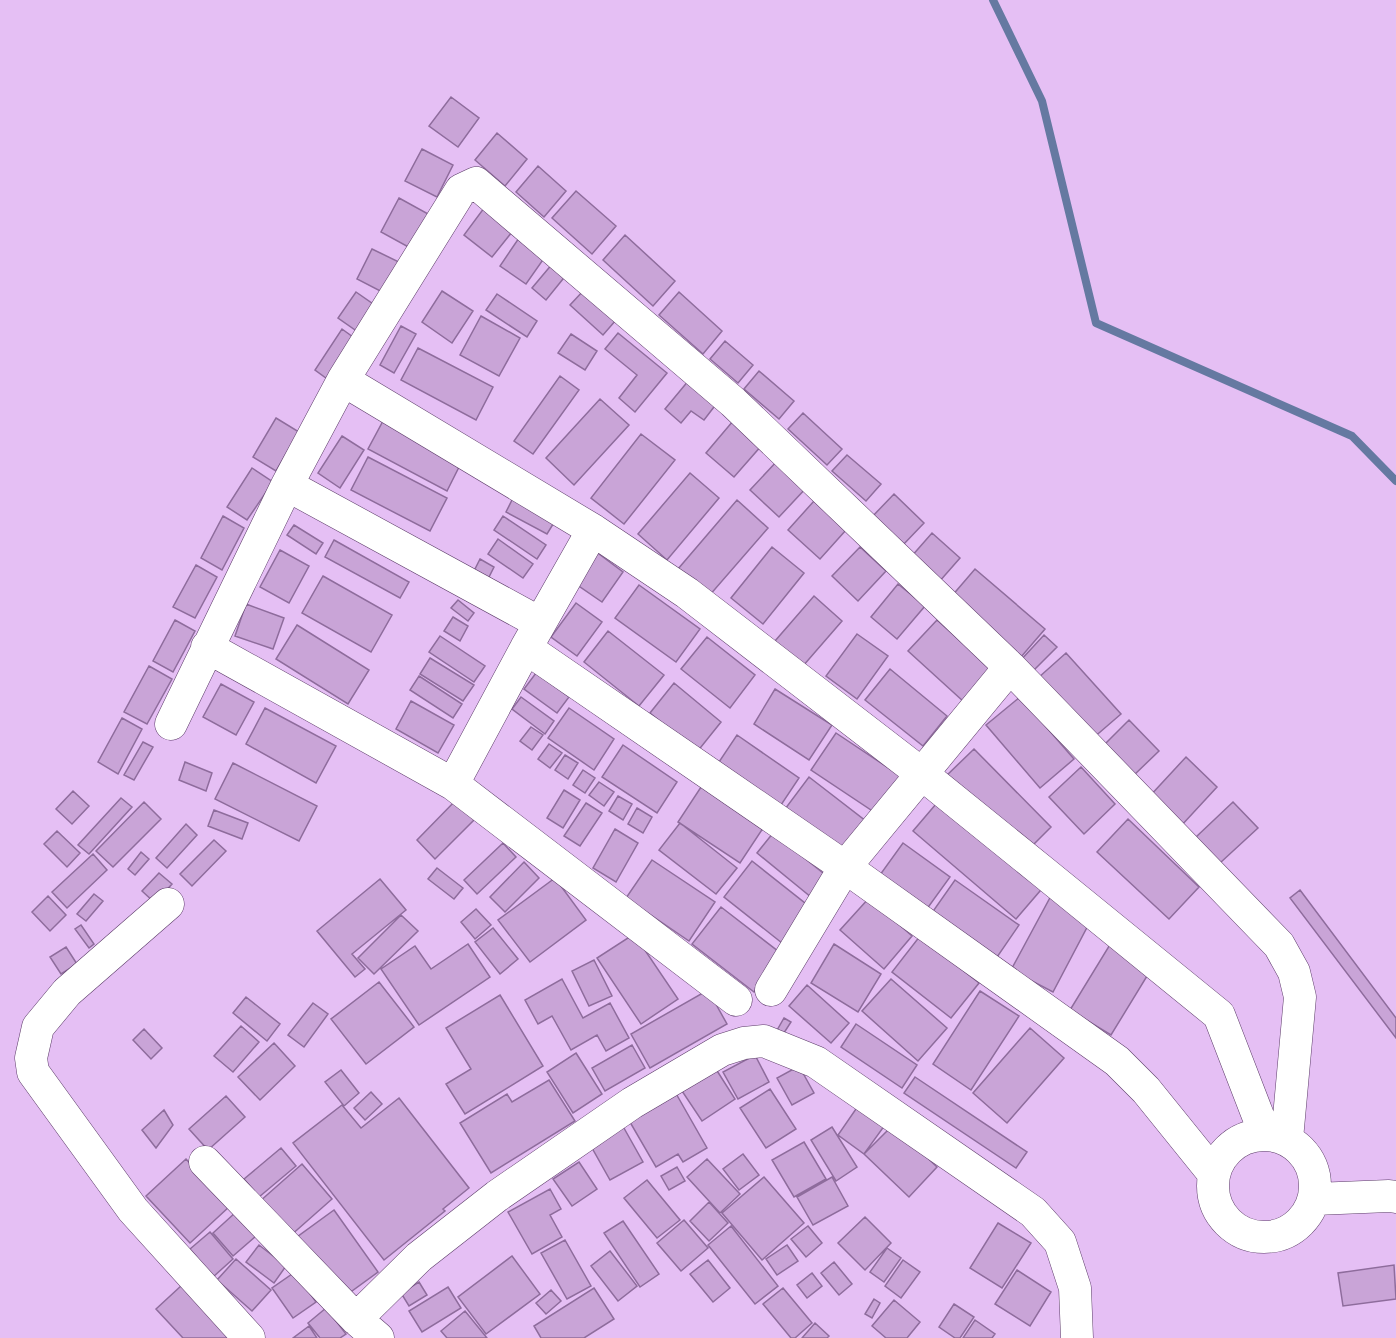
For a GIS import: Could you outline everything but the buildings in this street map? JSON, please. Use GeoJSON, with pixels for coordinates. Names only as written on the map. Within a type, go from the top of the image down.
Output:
{"type":"FeatureCollection","features":[{"type":"Feature","properties":{"kind":"street"},"geometry":{"type":"LineString","coordinates":[[171,724],[287,485],[343,380],[461,190],[476,183],[733,402],[1010,667],[1280,945],[1294,972],[1300,997],[1276,1137]]}},
{"type":"Feature","properties":{"kind":"street"},"geometry":{"type":"LineString","coordinates":[[343,380],[593,530],[687,593],[922,774],[1219,1015],[1276,1137],[1305,1155],[1315,1176],[1315,1199],[1304,1220],[1286,1234],[1263,1239],[1240,1233],[1222,1218],[1212,1196],[1213,1173],[1224,1152],[1242,1138],[1276,1137]]}},
{"type":"Feature","properties":{"kind":"street"},"geometry":{"type":"LineString","coordinates":[[287,485],[533,635],[845,867],[1117,1061],[1146,1090],[1213,1173]]}},
{"type":"Feature","properties":{"kind":"street"},"geometry":{"type":"LineString","coordinates":[[453,784],[533,635],[593,530]]}},
{"type":"Feature","properties":{"kind":"street"},"geometry":{"type":"LineString","coordinates":[[207,647],[453,784],[736,1000]]}},
{"type":"Feature","properties":{"kind":"street"},"geometry":{"type":"LineString","coordinates":[[771,990],[845,867],[1010,667]]}},
{"type":"Feature","properties":{"kind":"street"},"geometry":{"type":"LineString","coordinates":[[168,904],[67,992],[38,1028],[31,1058],[33,1072],[133,1210],[249,1338]]}},
{"type":"Feature","properties":{"kind":"street"},"geometry":{"type":"LineString","coordinates":[[205,1162],[367,1329],[420,1257],[497,1196],[632,1103],[722,1050],[744,1043],[764,1041],[816,1062],[1033,1212],[1060,1242],[1075,1288],[1077,1338]]}},
{"type":"Feature","properties":{"kind":"street"},"geometry":{"type":"LineString","coordinates":[[1315,1199],[1396,1197]]}},
{"type":"Feature","properties":{"kind":"waterway"},"geometry":{"type":"LineString","coordinates":[[993,0],[1042,101],[1096,323],[1352,436],[1396,481]]}}]}
